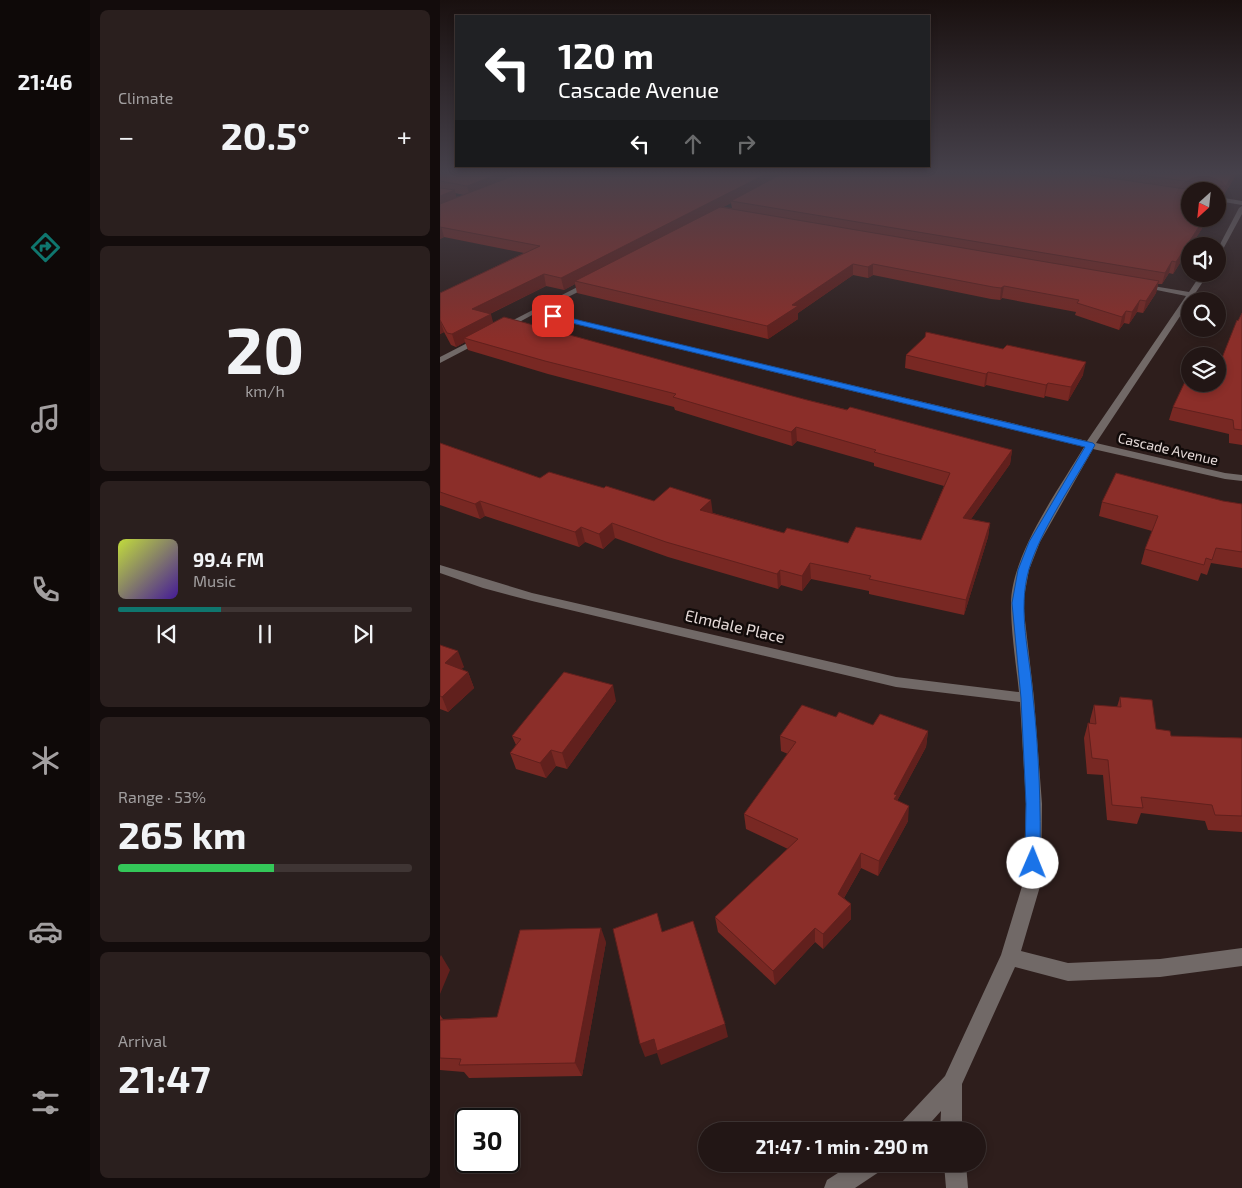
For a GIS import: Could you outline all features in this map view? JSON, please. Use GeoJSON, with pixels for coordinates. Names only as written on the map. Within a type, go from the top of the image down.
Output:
{"type":"FeatureCollection","features":[{"type":"Feature","properties":{"kind":"street"},"geometry":{"type":"LineString","coordinates":[[440,360],[602,276]]}},
{"type":"Feature","properties":{"kind":"street"},"geometry":{"type":"LineString","coordinates":[[1132,284],[1181,292]]}},
{"type":"Feature","properties":{"kind":"street"},"geometry":{"type":"LineString","coordinates":[[917,1122],[952,1083],[1010,957],[1032,883],[1034,804],[1027,698],[1017,603],[1023,570],[1034,542],[1090,445],[1181,308]]}},
{"type":"Feature","properties":{"kind":"street","name":"Cascade Avenue"},"geometry":{"type":"LineString","coordinates":[[534,312],[1090,445],[1225,476],[1242,478]]}},
{"type":"Feature","properties":{"kind":"street","name":"Elmdale Place"},"geometry":{"type":"LineString","coordinates":[[440,569],[487,585],[532,597],[896,682],[1027,698]]}},
{"type":"Feature","properties":{"kind":"street"},"geometry":{"type":"LineString","coordinates":[[1010,957],[1068,972],[1160,968],[1242,957]]}},
{"type":"Feature","properties":{"kind":"street"},"geometry":{"type":"LineString","coordinates":[[951,1122],[952,1083]]}},
{"type":"Feature","properties":{"kind":"street"},"geometry":{"type":"LineString","coordinates":[[835,1188],[859,1172]]}},
{"type":"Feature","properties":{"kind":"street"},"geometry":{"type":"LineString","coordinates":[[955,1172],[957,1188]]}},
{"type":"Feature","properties":{"kind":"building"},"geometry":{"type":"Polygon","coordinates":[[[442,227],[661,227],[561,278],[544,274],[472,309],[491,314],[452,334],[447,333],[440,320],[440,293],[540,246],[442,227]]]}},
{"type":"Feature","properties":{"kind":"building"},"geometry":{"type":"Polygon","coordinates":[[[680,227],[841,227],[1159,281],[1146,301],[1140,300],[1132,312],[1126,311],[1122,317],[1077,303],[1079,300],[1004,286],[1001,288],[993,287],[873,264],[868,267],[853,264],[792,305],[798,306],[767,326],[575,281],[680,227]]]}},
{"type":"Feature","properties":{"kind":"building"},"geometry":{"type":"Polygon","coordinates":[[[890,227],[1198,228],[1192,237],[1181,237],[1181,254],[1176,262],[1172,261],[1165,273],[890,227]]]}},
{"type":"Feature","properties":{"kind":"building"},"geometry":{"type":"Polygon","coordinates":[[[1242,313],[1242,430],[1234,429],[1233,420],[1173,407],[1181,390],[1181,392],[1226,392],[1226,348],[1242,313]]]}},
{"type":"Feature","properties":{"kind":"building"},"geometry":{"type":"Polygon","coordinates":[[[504,317],[807,400],[847,410],[850,407],[1012,450],[963,518],[990,523],[966,600],[869,579],[871,576],[810,563],[802,576],[780,570],[777,574],[666,542],[612,523],[599,534],[581,527],[575,532],[480,501],[475,504],[440,492],[440,443],[540,478],[549,472],[604,488],[606,486],[654,501],[670,487],[711,500],[700,510],[784,533],[787,528],[848,543],[856,527],[921,540],[950,473],[874,452],[876,450],[796,427],[791,432],[673,397],[676,394],[545,361],[464,338],[504,317]]]}},
{"type":"Feature","properties":{"kind":"building"},"geometry":{"type":"Polygon","coordinates":[[[926,332],[1003,349],[1007,345],[1086,362],[1071,387],[1048,383],[1046,385],[988,372],[986,374],[906,355],[925,337],[926,332]]]}},
{"type":"Feature","properties":{"kind":"building"},"geometry":{"type":"Polygon","coordinates":[[[1116,473],[1223,501],[1242,504],[1242,552],[1216,548],[1212,560],[1206,558],[1204,565],[1145,549],[1158,516],[1102,502],[1116,473]]]}},
{"type":"Feature","properties":{"kind":"building"},"geometry":{"type":"Polygon","coordinates":[[[440,645],[458,651],[445,663],[468,672],[442,697],[440,696],[440,645]]]}},
{"type":"Feature","properties":{"kind":"building"},"geometry":{"type":"Polygon","coordinates":[[[564,672],[613,685],[562,753],[551,750],[540,763],[510,753],[521,739],[512,736],[564,672]]]}},
{"type":"Feature","properties":{"kind":"building"},"geometry":{"type":"Polygon","coordinates":[[[1120,697],[1152,700],[1156,729],[1170,731],[1171,736],[1242,738],[1242,816],[1215,815],[1212,805],[1141,797],[1143,808],[1112,805],[1108,760],[1092,758],[1088,723],[1096,724],[1094,705],[1121,707],[1120,697]]]}},
{"type":"Feature","properties":{"kind":"building"},"geometry":{"type":"Polygon","coordinates":[[[802,705],[836,717],[839,712],[873,725],[880,714],[928,731],[894,794],[897,795],[894,799],[909,806],[879,861],[861,853],[838,894],[851,904],[823,934],[815,928],[773,971],[715,917],[798,839],[744,814],[796,742],[780,736],[802,705]]]}},
{"type":"Feature","properties":{"kind":"building"},"geometry":{"type":"Polygon","coordinates":[[[657,913],[662,932],[693,921],[725,1024],[657,1051],[654,1039],[640,1044],[613,929],[657,913]]]}},
{"type":"Feature","properties":{"kind":"building"},"geometry":{"type":"Polygon","coordinates":[[[601,928],[575,1063],[459,1065],[461,1059],[440,1058],[440,1020],[497,1017],[520,930],[601,928]]]}},
{"type":"Feature","properties":{"kind":"route"},"geometry":{"type":"LineString","coordinates":[[553,316],[1090,445],[1034,542],[1023,570],[1017,603],[1027,698],[1034,804],[1033,863]]}}]}
